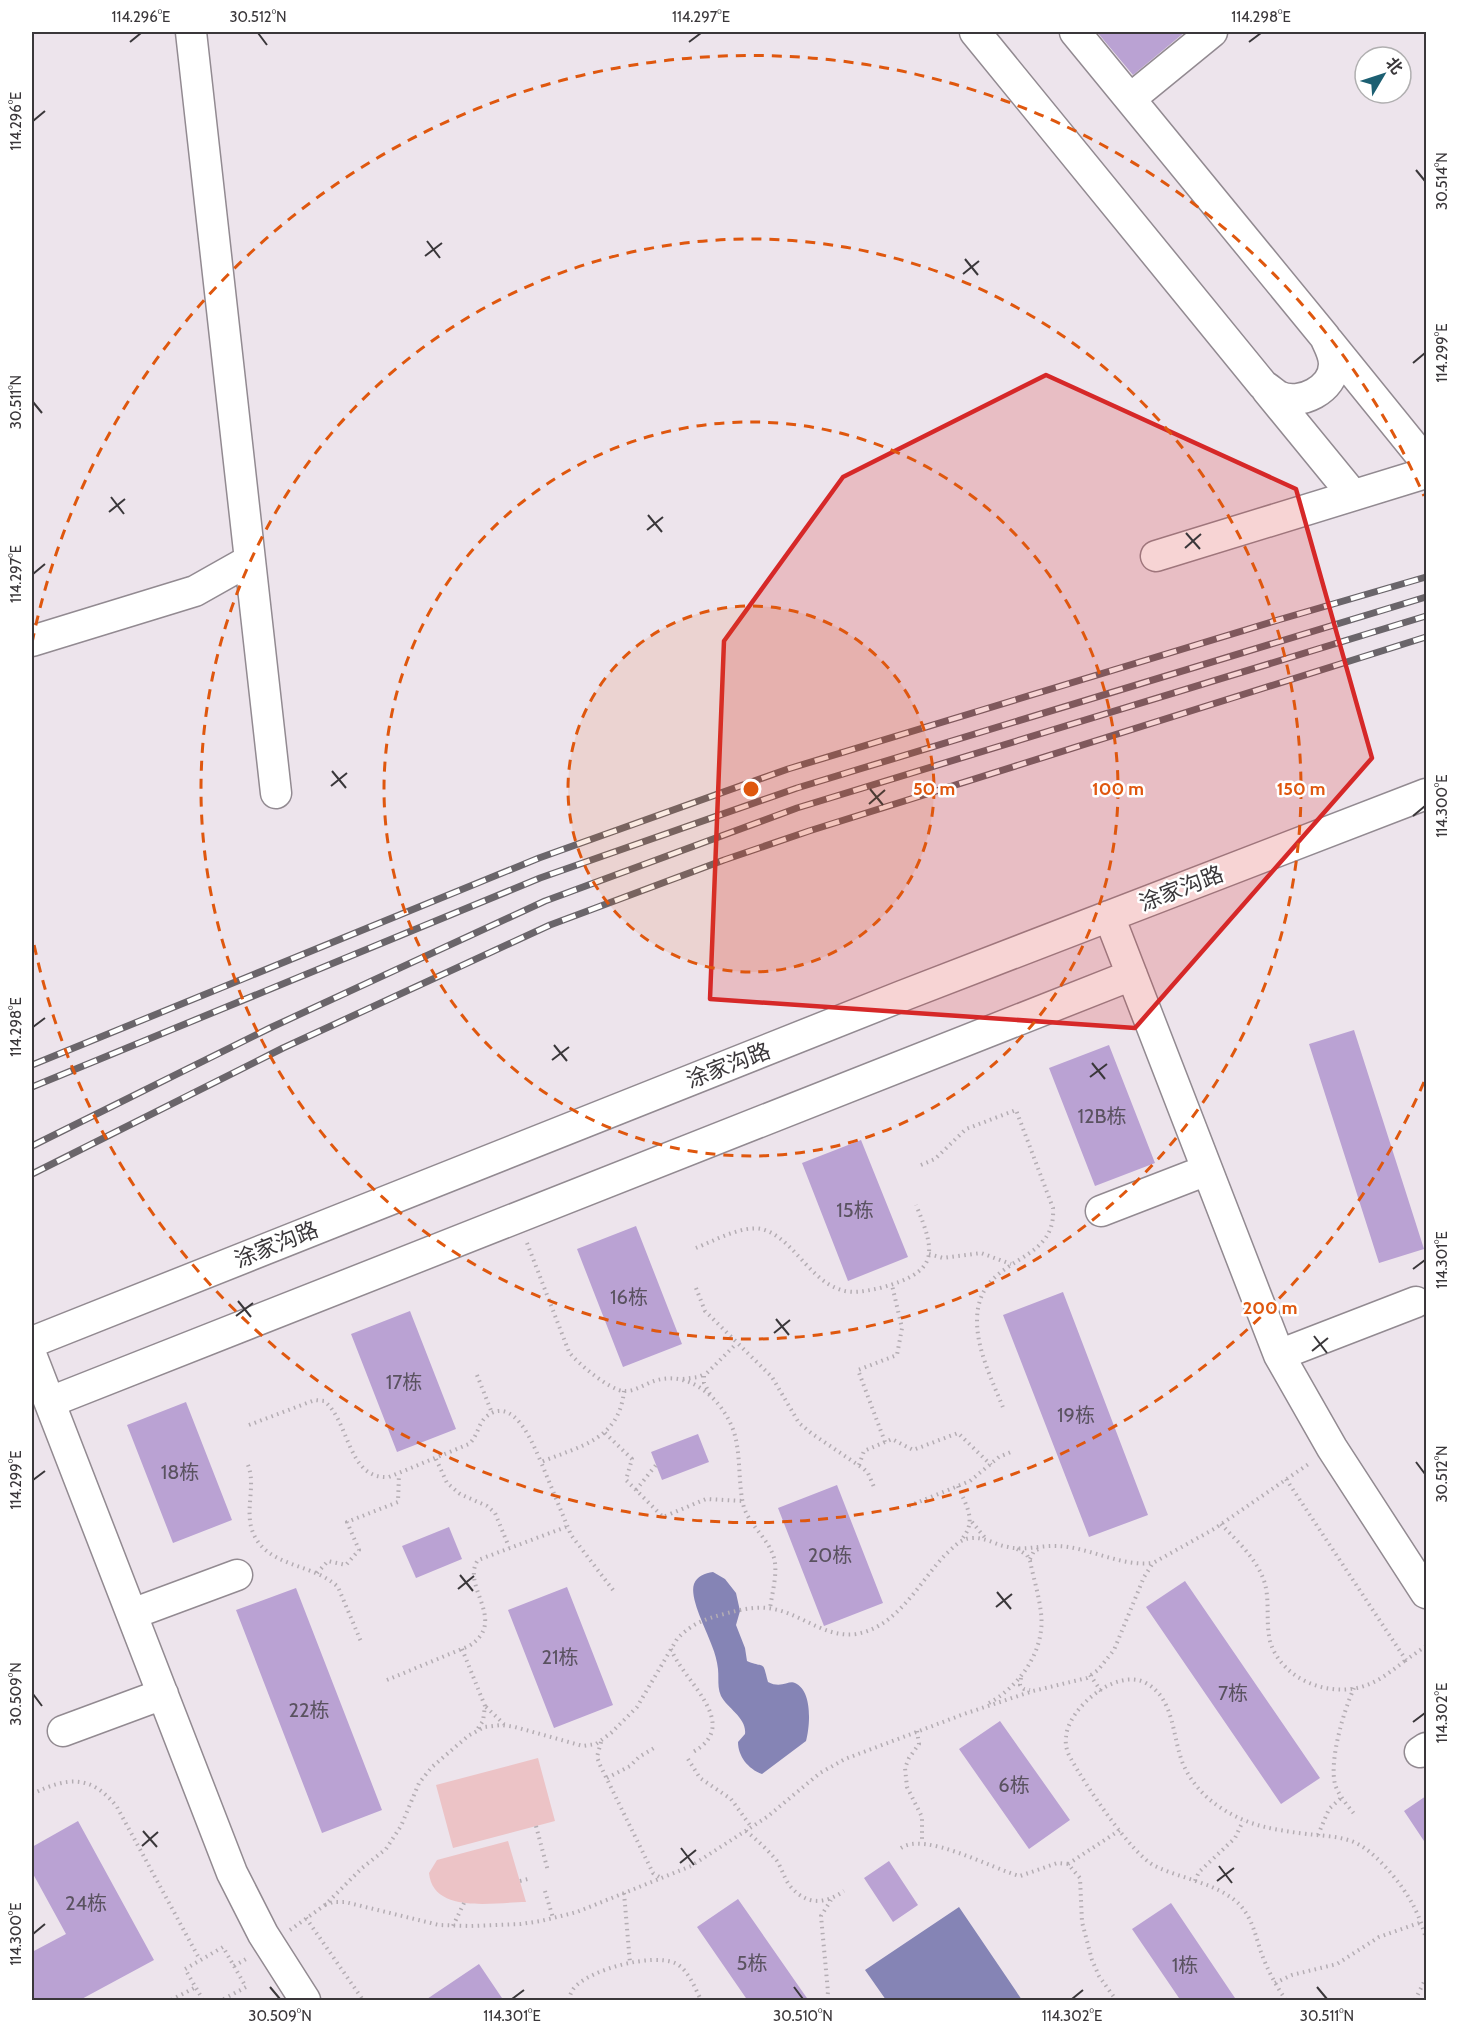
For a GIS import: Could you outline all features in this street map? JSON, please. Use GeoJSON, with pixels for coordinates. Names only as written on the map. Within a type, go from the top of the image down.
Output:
{"type":"FeatureCollection","features":[{"type":"Feature","properties":{"kind":"street"},"geometry":{"type":"LineString","coordinates":[[191,32],[276,793]]}},
{"type":"Feature","properties":{"kind":"street"},"geometry":{"type":"LineString","coordinates":[[975,32],[1353,495]]}},
{"type":"Feature","properties":{"kind":"street"},"geometry":{"type":"LineString","coordinates":[[1075,32],[1426,462]]}},
{"type":"Feature","properties":{"kind":"street"},"geometry":{"type":"LineString","coordinates":[[1130,99],[1212,32]]}},
{"type":"Feature","properties":{"kind":"street"},"geometry":{"type":"LineString","coordinates":[[1263,385],[1279,397],[1296,400],[1312,395],[1327,383],[1334,365],[1332,350],[1325,337]]}},
{"type":"Feature","properties":{"kind":"street"},"geometry":{"type":"LineString","coordinates":[[1156,556],[1426,473]]}},
{"type":"Feature","properties":{"kind":"street"},"geometry":{"type":"LineString","coordinates":[[32,641],[195,591],[250,560]]}},
{"type":"Feature","properties":{"kind":"street","name":"涂家沟路"},"geometry":{"type":"LineString","coordinates":[[32,1342],[481,1162],[1426,794]]}},
{"type":"Feature","properties":{"kind":"street"},"geometry":{"type":"LineString","coordinates":[[1109,916],[1279,1356],[1332,1448],[1426,1593]]}},
{"type":"Feature","properties":{"kind":"street"},"geometry":{"type":"LineString","coordinates":[[50,1402],[1132,975]]}},
{"type":"Feature","properties":{"kind":"street"},"geometry":{"type":"LineString","coordinates":[[1101,1211],[1207,1170]]}},
{"type":"Feature","properties":{"kind":"street"},"geometry":{"type":"LineString","coordinates":[[1279,1356],[1416,1302]]}},
{"type":"Feature","properties":{"kind":"street"},"geometry":{"type":"LineString","coordinates":[[32,1357],[232,1872],[263,1934],[306,2001]]}},
{"type":"Feature","properties":{"kind":"street"},"geometry":{"type":"LineString","coordinates":[[132,1614],[237,1575]]}},
{"type":"Feature","properties":{"kind":"street"},"geometry":{"type":"LineString","coordinates":[[63,1731],[163,1694]]}},
{"type":"Feature","properties":{"kind":"path"},"geometry":{"type":"LineString","coordinates":[[921,1165],[935,1159],[966,1129],[1016,1110],[1053,1208],[1051,1229],[1040,1246],[996,1275],[983,1293],[979,1306],[977,1321],[983,1356],[1004,1410]]}},
{"type":"Feature","properties":{"kind":"path"},"geometry":{"type":"LineString","coordinates":[[696,1248],[744,1230],[759,1229],[782,1240],[819,1278],[834,1288],[856,1292],[892,1285],[908,1279],[921,1270],[929,1254],[930,1240],[916,1205]]}},
{"type":"Feature","properties":{"kind":"path"},"geometry":{"type":"LineString","coordinates":[[517,1217],[569,1352],[589,1371],[624,1391],[655,1380],[698,1377],[705,1374],[736,1344]]}},
{"type":"Feature","properties":{"kind":"path"},"geometry":{"type":"LineString","coordinates":[[929,1254],[944,1258],[981,1253],[1011,1264]]}},
{"type":"Feature","properties":{"kind":"path"},"geometry":{"type":"LineString","coordinates":[[885,1442],[858,1370],[897,1355],[902,1328],[892,1285]]}},
{"type":"Feature","properties":{"kind":"path"},"geometry":{"type":"LineString","coordinates":[[696,1288],[705,1311],[772,1377],[792,1412],[805,1429],[859,1465],[868,1473],[874,1487]]}},
{"type":"Feature","properties":{"kind":"path"},"geometry":{"type":"LineString","coordinates":[[705,1374],[704,1383],[733,1430],[740,1460],[743,1501],[748,1517],[774,1556],[776,1567],[770,1609]]}},
{"type":"Feature","properties":{"kind":"path"},"geometry":{"type":"LineString","coordinates":[[477,1375],[492,1413]]}},
{"type":"Feature","properties":{"kind":"path"},"geometry":{"type":"LineString","coordinates":[[679,1379],[701,1388],[711,1396]]}},
{"type":"Feature","properties":{"kind":"path"},"geometry":{"type":"LineString","coordinates":[[541,1462],[596,1439],[604,1433],[621,1411],[624,1391]]}},
{"type":"Feature","properties":{"kind":"path"},"geometry":{"type":"LineString","coordinates":[[249,1425],[315,1400],[324,1401],[332,1410],[356,1458],[365,1470],[383,1478],[399,1474],[470,1444],[484,1420],[492,1413],[501,1411],[509,1413],[528,1432],[566,1527],[613,1590]]}},
{"type":"Feature","properties":{"kind":"path"},"geometry":{"type":"LineString","coordinates":[[604,1433],[632,1459],[626,1480],[663,1517],[706,1499],[743,1501]]}},
{"type":"Feature","properties":{"kind":"path"},"geometry":{"type":"LineString","coordinates":[[859,1465],[864,1451],[892,1439],[913,1450],[958,1433],[991,1465]]}},
{"type":"Feature","properties":{"kind":"path"},"geometry":{"type":"LineString","coordinates":[[462,1649],[485,1706],[483,1721],[476,1731],[425,1775],[414,1792],[401,1826],[391,1843],[325,1905],[345,1902],[428,1923],[453,1926],[521,1924],[577,1912],[699,1862],[752,1828],[820,1773],[864,1750],[1033,1690],[1074,1683],[1090,1675],[1107,1661],[1114,1650],[1144,1577],[1153,1563],[1221,1524],[1332,1448]]}},
{"type":"Feature","properties":{"kind":"path"},"geometry":{"type":"LineString","coordinates":[[909,1506],[974,1478],[999,1457],[1011,1452]]}},
{"type":"Feature","properties":{"kind":"path"},"geometry":{"type":"LineString","coordinates":[[436,1459],[447,1483],[466,1497],[487,1506],[495,1513],[509,1547]]}},
{"type":"Feature","properties":{"kind":"path"},"geometry":{"type":"LineString","coordinates":[[248,1465],[252,1480],[250,1521],[260,1544],[273,1557],[317,1573],[338,1587],[362,1644]]}},
{"type":"Feature","properties":{"kind":"path"},"geometry":{"type":"LineString","coordinates":[[636,1490],[656,1465]]}},
{"type":"Feature","properties":{"kind":"path"},"geometry":{"type":"LineString","coordinates":[[317,1573],[328,1561],[345,1564],[359,1550],[347,1522],[398,1502],[399,1474]]}},
{"type":"Feature","properties":{"kind":"path"},"geometry":{"type":"LineString","coordinates":[[1286,1479],[1406,1660]]}},
{"type":"Feature","properties":{"kind":"path"},"geometry":{"type":"LineString","coordinates":[[958,1486],[971,1521],[988,1541]]}},
{"type":"Feature","properties":{"kind":"path"},"geometry":{"type":"LineString","coordinates":[[597,1757],[599,1745],[603,1739],[637,1707],[670,1648],[686,1629],[703,1620],[756,1607],[794,1615],[835,1633],[865,1632],[883,1623],[898,1611],[931,1570],[967,1533],[971,1521]]}},
{"type":"Feature","properties":{"kind":"path"},"geometry":{"type":"LineString","coordinates":[[1221,1524],[1253,1560],[1263,1578],[1268,1602],[1268,1629],[1278,1659],[1308,1683],[1332,1689],[1366,1686],[1426,1646]]}},
{"type":"Feature","properties":{"kind":"path"},"geometry":{"type":"LineString","coordinates":[[387,1680],[462,1649],[479,1638],[484,1625],[484,1607],[473,1574],[475,1564],[483,1557],[566,1527]]}},
{"type":"Feature","properties":{"kind":"path"},"geometry":{"type":"LineString","coordinates":[[956,1545],[971,1538],[1017,1548],[1068,1547],[1133,1562],[1153,1563]]}},
{"type":"Feature","properties":{"kind":"path"},"geometry":{"type":"LineString","coordinates":[[1030,1561],[1034,1551],[1044,1546]]}},
{"type":"Feature","properties":{"kind":"path"},"geometry":{"type":"LineString","coordinates":[[1017,1548],[1030,1561],[1042,1629],[1020,1685],[1024,1689],[1033,1690]]}},
{"type":"Feature","properties":{"kind":"path"},"geometry":{"type":"LineString","coordinates":[[670,1648],[679,1667],[704,1699],[712,1718],[711,1735],[693,1752]]}},
{"type":"Feature","properties":{"kind":"path"},"geometry":{"type":"LineString","coordinates":[[981,1708],[1004,1694],[1023,1674]]}},
{"type":"Feature","properties":{"kind":"path"},"geometry":{"type":"LineString","coordinates":[[1090,1675],[1101,1691]]}},
{"type":"Feature","properties":{"kind":"path"},"geometry":{"type":"LineString","coordinates":[[1286,2001],[1264,1961],[1252,1924],[1245,1911],[1225,1894],[1147,1861],[1129,1843],[1076,1768],[1066,1745],[1067,1732],[1073,1718],[1084,1704],[1110,1684],[1125,1679],[1142,1681],[1154,1689],[1168,1710],[1182,1760],[1193,1781],[1212,1802],[1243,1821],[1269,1829],[1348,1840],[1372,1854],[1409,1895],[1422,1922],[1426,1939]]}},
{"type":"Feature","properties":{"kind":"path"},"geometry":{"type":"LineString","coordinates":[[1354,1688],[1343,1714],[1335,1764],[1335,1783],[1355,1815]]}},
{"type":"Feature","properties":{"kind":"path"},"geometry":{"type":"LineString","coordinates":[[485,1706],[507,1726]]}},
{"type":"Feature","properties":{"kind":"path"},"geometry":{"type":"LineString","coordinates":[[476,1731],[492,1725],[507,1726],[583,1746],[589,1746],[603,1739]]}},
{"type":"Feature","properties":{"kind":"path"},"geometry":{"type":"LineString","coordinates":[[917,1731],[919,1744],[909,1758],[906,1774],[907,1787],[922,1817],[922,1843]]}},
{"type":"Feature","properties":{"kind":"path"},"geometry":{"type":"LineString","coordinates":[[583,1746],[597,1757],[652,1873],[652,1879],[646,1885]]}},
{"type":"Feature","properties":{"kind":"path"},"geometry":{"type":"LineString","coordinates":[[607,1778],[654,1748]]}},
{"type":"Feature","properties":{"kind":"path"},"geometry":{"type":"LineString","coordinates":[[688,1759],[700,1778],[731,1799],[752,1828]]}},
{"type":"Feature","properties":{"kind":"path"},"geometry":{"type":"LineString","coordinates":[[32,1794],[56,1783],[80,1781],[99,1789],[109,1797],[200,1960]]}},
{"type":"Feature","properties":{"kind":"path"},"geometry":{"type":"LineString","coordinates":[[1318,1835],[1329,1809],[1342,1797]]}},
{"type":"Feature","properties":{"kind":"path"},"geometry":{"type":"LineString","coordinates":[[1195,1881],[1199,1872],[1235,1838],[1243,1821]]}},
{"type":"Feature","properties":{"kind":"path"},"geometry":{"type":"LineString","coordinates":[[536,1826],[548,1871]]}},
{"type":"Feature","properties":{"kind":"path"},"geometry":{"type":"LineString","coordinates":[[1067,1864],[1120,1830]]}},
{"type":"Feature","properties":{"kind":"path"},"geometry":{"type":"LineString","coordinates":[[746,1831],[776,1860],[797,1892],[819,1902],[831,1899],[844,1891]]}},
{"type":"Feature","properties":{"kind":"path"},"geometry":{"type":"LineString","coordinates":[[901,1848],[912,1842],[939,1846],[1020,1876],[1056,1863],[1067,1864],[1073,1868],[1080,1878],[1082,1922],[1092,1960],[1099,1976],[1116,2001]]}},
{"type":"Feature","properties":{"kind":"path"},"geometry":{"type":"LineString","coordinates":[[652,1873],[663,1878]]}},
{"type":"Feature","properties":{"kind":"path"},"geometry":{"type":"LineString","coordinates":[[520,1881],[528,1879]]}},
{"type":"Feature","properties":{"kind":"path"},"geometry":{"type":"LineString","coordinates":[[545,1891],[553,1918]]}},
{"type":"Feature","properties":{"kind":"path"},"geometry":{"type":"LineString","coordinates":[[624,1893],[630,1963]]}},
{"type":"Feature","properties":{"kind":"path"},"geometry":{"type":"LineString","coordinates":[[827,2001],[821,1916],[831,1899]]}},
{"type":"Feature","properties":{"kind":"path"},"geometry":{"type":"LineString","coordinates":[[453,1926],[464,1903]]}},
{"type":"Feature","properties":{"kind":"path"},"geometry":{"type":"LineString","coordinates":[[306,1918],[363,2001]]}},
{"type":"Feature","properties":{"kind":"path"},"geometry":{"type":"LineString","coordinates":[[1275,1983],[1292,1975],[1337,1964],[1379,1937],[1422,1922]]}},
{"type":"Feature","properties":{"kind":"path"},"geometry":{"type":"LineString","coordinates":[[203,2001],[185,1969],[224,1947],[246,1987],[222,2000]]}},
{"type":"Feature","properties":{"kind":"path"},"geometry":{"type":"LineString","coordinates":[[568,2001],[580,1983],[597,1973],[630,1963],[655,1960],[673,1962],[686,1972],[701,2001]]}},
{"type":"Feature","properties":{"kind":"path"},"geometry":{"type":"LineString","coordinates":[[1415,2001],[1426,1978]]}},
{"type":"Feature","properties":{"kind":"path"},"geometry":{"type":"LineString","coordinates":[[171,2001],[195,1987]]}},
{"type":"Feature","properties":{"kind":"highlighted area"},"geometry":{"type":"Polygon","coordinates":[[[1046,375],[1296,489],[1372,758],[1135,1028],[710,999],[724,641],[843,477],[1046,375]]]}},
{"type":"Feature","properties":{"kind":"shaded area"},"geometry":{"type":"Polygon","coordinates":[[[538,1758],[555,1821],[453,1848],[436,1785],[538,1758]]]}},
{"type":"Feature","properties":{"kind":"shaded area"},"geometry":{"type":"Polygon","coordinates":[[[508,1841],[526,1902],[483,1904],[454,1901],[442,1895],[433,1886],[429,1873],[437,1860],[508,1841]]]}},
{"type":"Feature","properties":{"kind":"water"},"geometry":{"type":"Polygon","coordinates":[[[713,1572],[725,1579],[736,1593],[740,1611],[736,1625],[745,1648],[747,1661],[762,1666],[768,1682],[777,1685],[795,1683],[801,1687],[809,1709],[806,1741],[762,1774],[748,1765],[740,1752],[738,1742],[745,1734],[745,1728],[740,1718],[721,1696],[716,1657],[694,1597],[695,1581],[702,1575],[713,1572]]]}},
{"type":"Feature","properties":{"kind":"water"},"geometry":{"type":"Polygon","coordinates":[[[959,1907],[1022,2000],[886,2000],[865,1970],[959,1907]]]}},
{"type":"Feature","properties":{"kind":"building"},"geometry":{"type":"Polygon","coordinates":[[[1097,32],[1185,32],[1133,75],[1097,32]]]}},
{"type":"Feature","properties":{"kind":"building"},"geometry":{"type":"Polygon","coordinates":[[[1354,1030],[1424,1249],[1379,1263],[1309,1044],[1354,1030]]]}},
{"type":"Feature","properties":{"kind":"building"},"geometry":{"type":"Polygon","coordinates":[[[1109,1045],[1155,1163],[1095,1186],[1049,1068],[1109,1045]]]}},
{"type":"Feature","properties":{"kind":"building"},"geometry":{"type":"Polygon","coordinates":[[[861,1140],[908,1257],[848,1281],[802,1163],[861,1140]]]}},
{"type":"Feature","properties":{"kind":"building"},"geometry":{"type":"Polygon","coordinates":[[[636,1226],[682,1344],[623,1367],[577,1249],[636,1226]]]}},
{"type":"Feature","properties":{"kind":"building"},"geometry":{"type":"Polygon","coordinates":[[[1063,1292],[1148,1515],[1089,1537],[1003,1315],[1063,1292]]]}},
{"type":"Feature","properties":{"kind":"building"},"geometry":{"type":"Polygon","coordinates":[[[410,1311],[456,1429],[397,1452],[351,1334],[410,1311]]]}},
{"type":"Feature","properties":{"kind":"building"},"geometry":{"type":"Polygon","coordinates":[[[186,1402],[232,1520],[173,1543],[127,1425],[186,1402]]]}},
{"type":"Feature","properties":{"kind":"building"},"geometry":{"type":"Polygon","coordinates":[[[698,1434],[709,1462],[662,1480],[651,1452],[698,1434]]]}},
{"type":"Feature","properties":{"kind":"building"},"geometry":{"type":"Polygon","coordinates":[[[837,1485],[883,1603],[824,1626],[778,1508],[837,1485]]]}},
{"type":"Feature","properties":{"kind":"building"},"geometry":{"type":"Polygon","coordinates":[[[449,1527],[462,1559],[416,1578],[402,1546],[449,1527]]]}},
{"type":"Feature","properties":{"kind":"building"},"geometry":{"type":"Polygon","coordinates":[[[1185,1581],[1320,1778],[1281,1804],[1146,1607],[1185,1581]]]}},
{"type":"Feature","properties":{"kind":"building"},"geometry":{"type":"Polygon","coordinates":[[[567,1587],[613,1705],[554,1728],[508,1610],[567,1587]]]}},
{"type":"Feature","properties":{"kind":"building"},"geometry":{"type":"Polygon","coordinates":[[[296,1588],[382,1810],[322,1833],[236,1610],[296,1588]]]}},
{"type":"Feature","properties":{"kind":"building"},"geometry":{"type":"Polygon","coordinates":[[[1000,1721],[1070,1820],[1029,1849],[959,1749],[1000,1721]]]}},
{"type":"Feature","properties":{"kind":"building"},"geometry":{"type":"Polygon","coordinates":[[[1426,1796],[1426,1844],[1404,1811],[1426,1796]]]}},
{"type":"Feature","properties":{"kind":"building"},"geometry":{"type":"Polygon","coordinates":[[[78,1821],[154,1960],[78,2001],[32,2001],[32,1952],[66,1934],[32,1872],[32,1847],[78,1821]]]}},
{"type":"Feature","properties":{"kind":"building"},"geometry":{"type":"Polygon","coordinates":[[[889,1861],[918,1905],[893,1922],[864,1878],[889,1861]]]}},
{"type":"Feature","properties":{"kind":"building"},"geometry":{"type":"Polygon","coordinates":[[[738,1899],[809,2001],[748,2001],[697,1927],[738,1899]]]}},
{"type":"Feature","properties":{"kind":"building"},"geometry":{"type":"Polygon","coordinates":[[[1171,1903],[1237,2001],[1181,2001],[1132,1929],[1171,1903]]]}},
{"type":"Feature","properties":{"kind":"building"},"geometry":{"type":"Polygon","coordinates":[[[479,1964],[504,2001],[424,2001],[479,1964]]]}},
{"type":"Feature","properties":{"kind":"railway"},"geometry":{"type":"LineString","coordinates":[[32,1065],[539,858],[788,769],[1426,577]]}},
{"type":"Feature","properties":{"kind":"railway"},"geometry":{"type":"LineString","coordinates":[[32,1087],[540,878],[797,788],[1426,597]]}},
{"type":"Feature","properties":{"kind":"railway"},"geometry":{"type":"LineString","coordinates":[[32,1146],[272,1027],[545,901],[797,808],[1426,616]]}},
{"type":"Feature","properties":{"kind":"railway"},"geometry":{"type":"LineString","coordinates":[[32,1174],[283,1048],[550,925],[809,831],[1426,637]]}}]}
